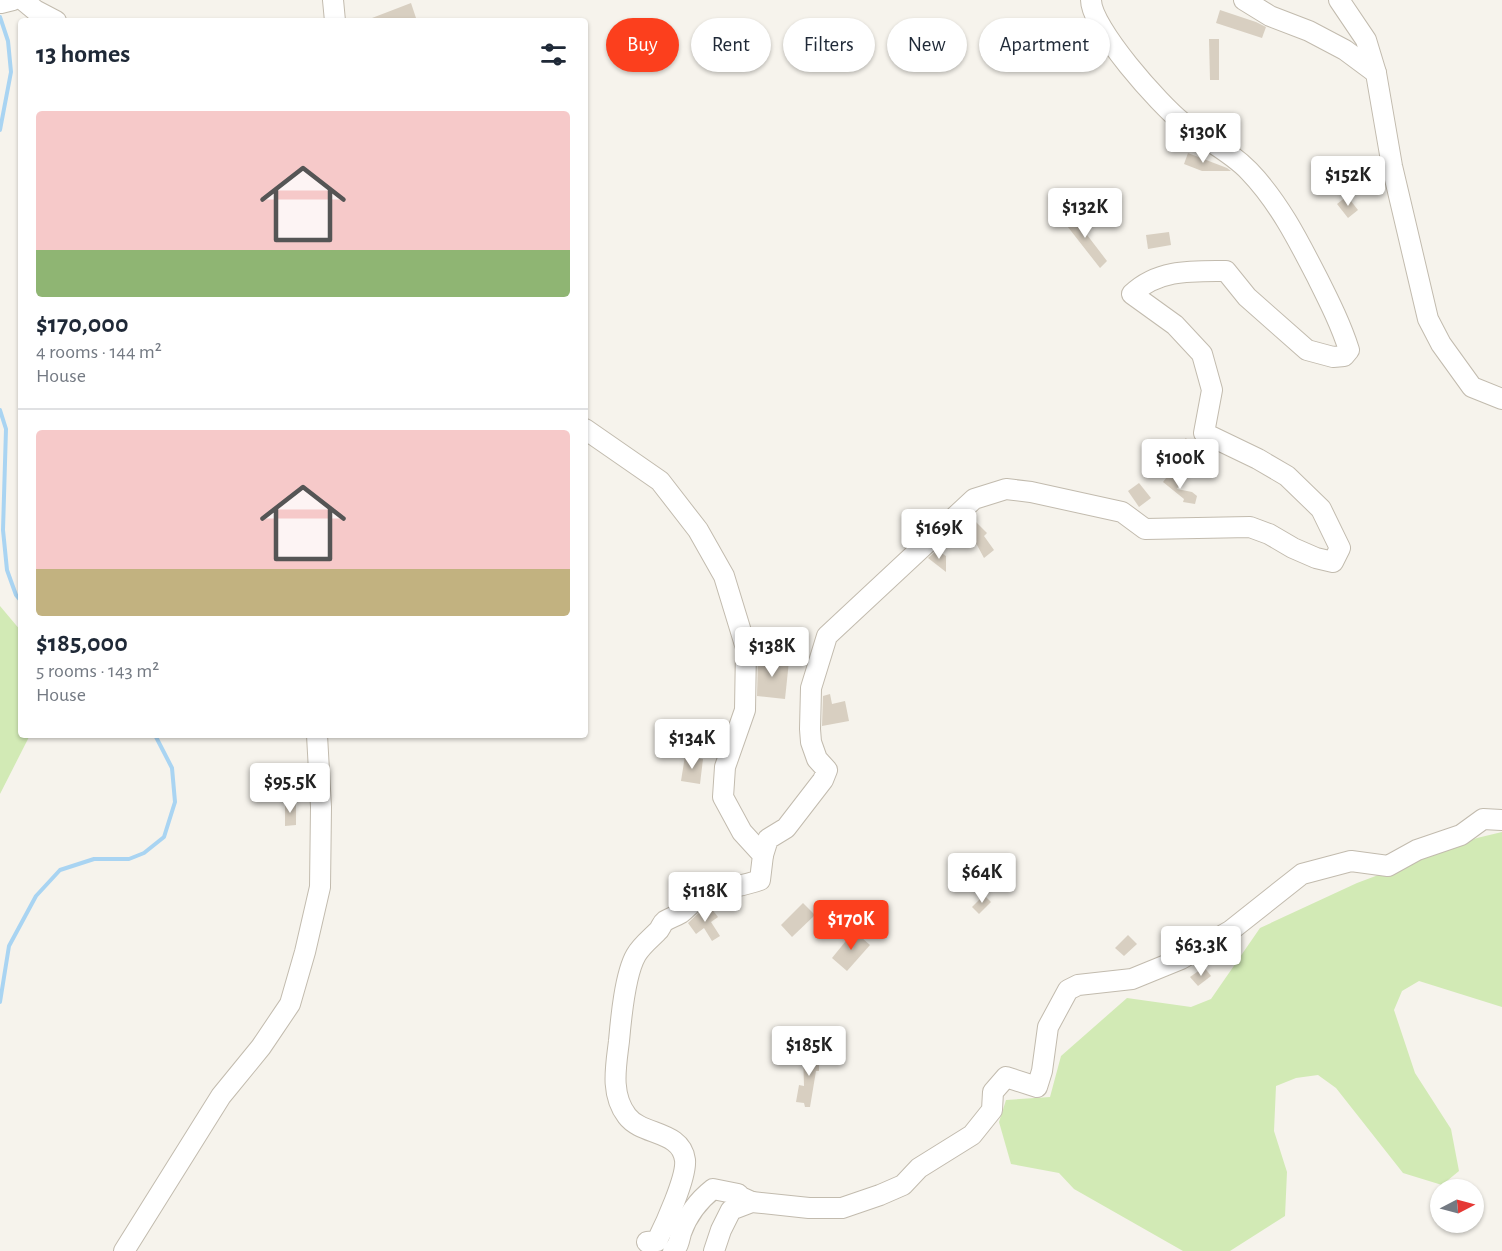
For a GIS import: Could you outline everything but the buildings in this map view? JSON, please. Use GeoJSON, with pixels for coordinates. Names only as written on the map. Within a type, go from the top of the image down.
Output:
{"type":"FeatureCollection","features":[{"type":"Feature","properties":{"kind":"street"},"geometry":{"type":"LineString","coordinates":[[1,0],[1,3],[13,0]]}},
{"type":"Feature","properties":{"kind":"street"},"geometry":{"type":"LineString","coordinates":[[23,0],[50,18]]}},
{"type":"Feature","properties":{"kind":"street"},"geometry":{"type":"LineString","coordinates":[[333,0],[335,18]]}},
{"type":"Feature","properties":{"kind":"street"},"geometry":{"type":"LineString","coordinates":[[645,1248],[657,1241],[667,1222],[668,1214],[681,1185],[685,1162],[682,1149],[675,1141],[636,1125],[627,1117],[616,1093],[620,1030],[626,989],[633,964],[651,935],[658,932],[663,923],[682,912],[696,898],[760,880],[763,855],[768,839],[786,828],[823,780],[827,770],[817,759],[811,742],[811,688],[827,636],[974,499],[1006,489],[1031,492],[1122,512],[1145,529],[1250,526],[1316,558],[1333,562],[1340,548],[1321,509],[1287,476],[1204,433],[1212,390],[1202,354],[1175,325],[1132,294],[1143,284],[1158,276],[1226,271],[1247,297],[1307,350],[1333,357],[1344,356],[1349,350],[1342,328],[1299,241],[1273,201],[1249,171],[1216,144],[1182,123],[1138,77],[1109,39],[1091,8],[1091,0]]}},
{"type":"Feature","properties":{"kind":"street"},"geometry":{"type":"LineString","coordinates":[[1244,0],[1270,16],[1309,31],[1345,50],[1376,73]]}},
{"type":"Feature","properties":{"kind":"street"},"geometry":{"type":"LineString","coordinates":[[1339,0],[1366,39],[1376,73],[1392,166],[1428,319],[1441,344],[1472,387],[1502,399]]}},
{"type":"Feature","properties":{"kind":"street"},"geometry":{"type":"LineString","coordinates":[[588,431],[660,481],[698,530],[724,576],[746,648],[746,710],[725,767],[723,797],[742,832],[763,855]]}},
{"type":"Feature","properties":{"kind":"street"},"geometry":{"type":"LineString","coordinates":[[124,1251],[221,1096],[261,1047],[290,1004],[320,887],[321,807],[317,738]]}},
{"type":"Feature","properties":{"kind":"street"},"geometry":{"type":"LineString","coordinates":[[674,1251],[679,1245],[681,1233],[692,1212],[701,1198],[713,1189],[738,1194],[752,1202],[809,1208],[842,1208],[880,1196],[903,1185],[919,1168],[972,1135],[992,1110],[993,1092],[1006,1077],[1037,1087],[1042,1071],[1048,1027],[1068,990],[1078,985],[1132,979],[1180,959],[1230,931],[1302,874],[1352,861],[1388,866],[1417,850],[1461,835],[1483,819],[1502,820]]}},
{"type":"Feature","properties":{"kind":"street"},"geometry":{"type":"LineString","coordinates":[[714,1251],[731,1210],[752,1202]]}},
{"type":"Feature","properties":{"kind":"green space"},"geometry":{"type":"Polygon","coordinates":[[[0,606],[18,627],[18,738],[28,738],[0,794],[0,606]]]}},
{"type":"Feature","properties":{"kind":"green space"},"geometry":{"type":"Polygon","coordinates":[[[1502,832],[1502,1007],[1419,981],[1402,991],[1394,1010],[1415,1073],[1451,1129],[1459,1171],[1449,1179],[1430,1179],[1430,1181],[1403,1173],[1336,1088],[1318,1075],[1296,1078],[1276,1086],[1274,1131],[1287,1172],[1285,1216],[1230,1251],[1183,1251],[1074,1189],[1059,1173],[1011,1164],[999,1122],[1006,1100],[1050,1097],[1061,1056],[1127,998],[1191,1007],[1211,999],[1260,928],[1357,883],[1477,838],[1502,832]]]}},
{"type":"Feature","properties":{"kind":"waterway"},"geometry":{"type":"LineString","coordinates":[[0,17],[8,41],[11,72],[0,130]]}},
{"type":"Feature","properties":{"kind":"waterway"},"geometry":{"type":"LineString","coordinates":[[0,410],[6,429],[3,530],[7,570],[18,597]]}},
{"type":"Feature","properties":{"kind":"waterway"},"geometry":{"type":"LineString","coordinates":[[0,1002],[9,946],[36,896],[60,870],[94,859],[129,859],[144,853],[164,837],[175,802],[172,768],[157,738]]}}]}
